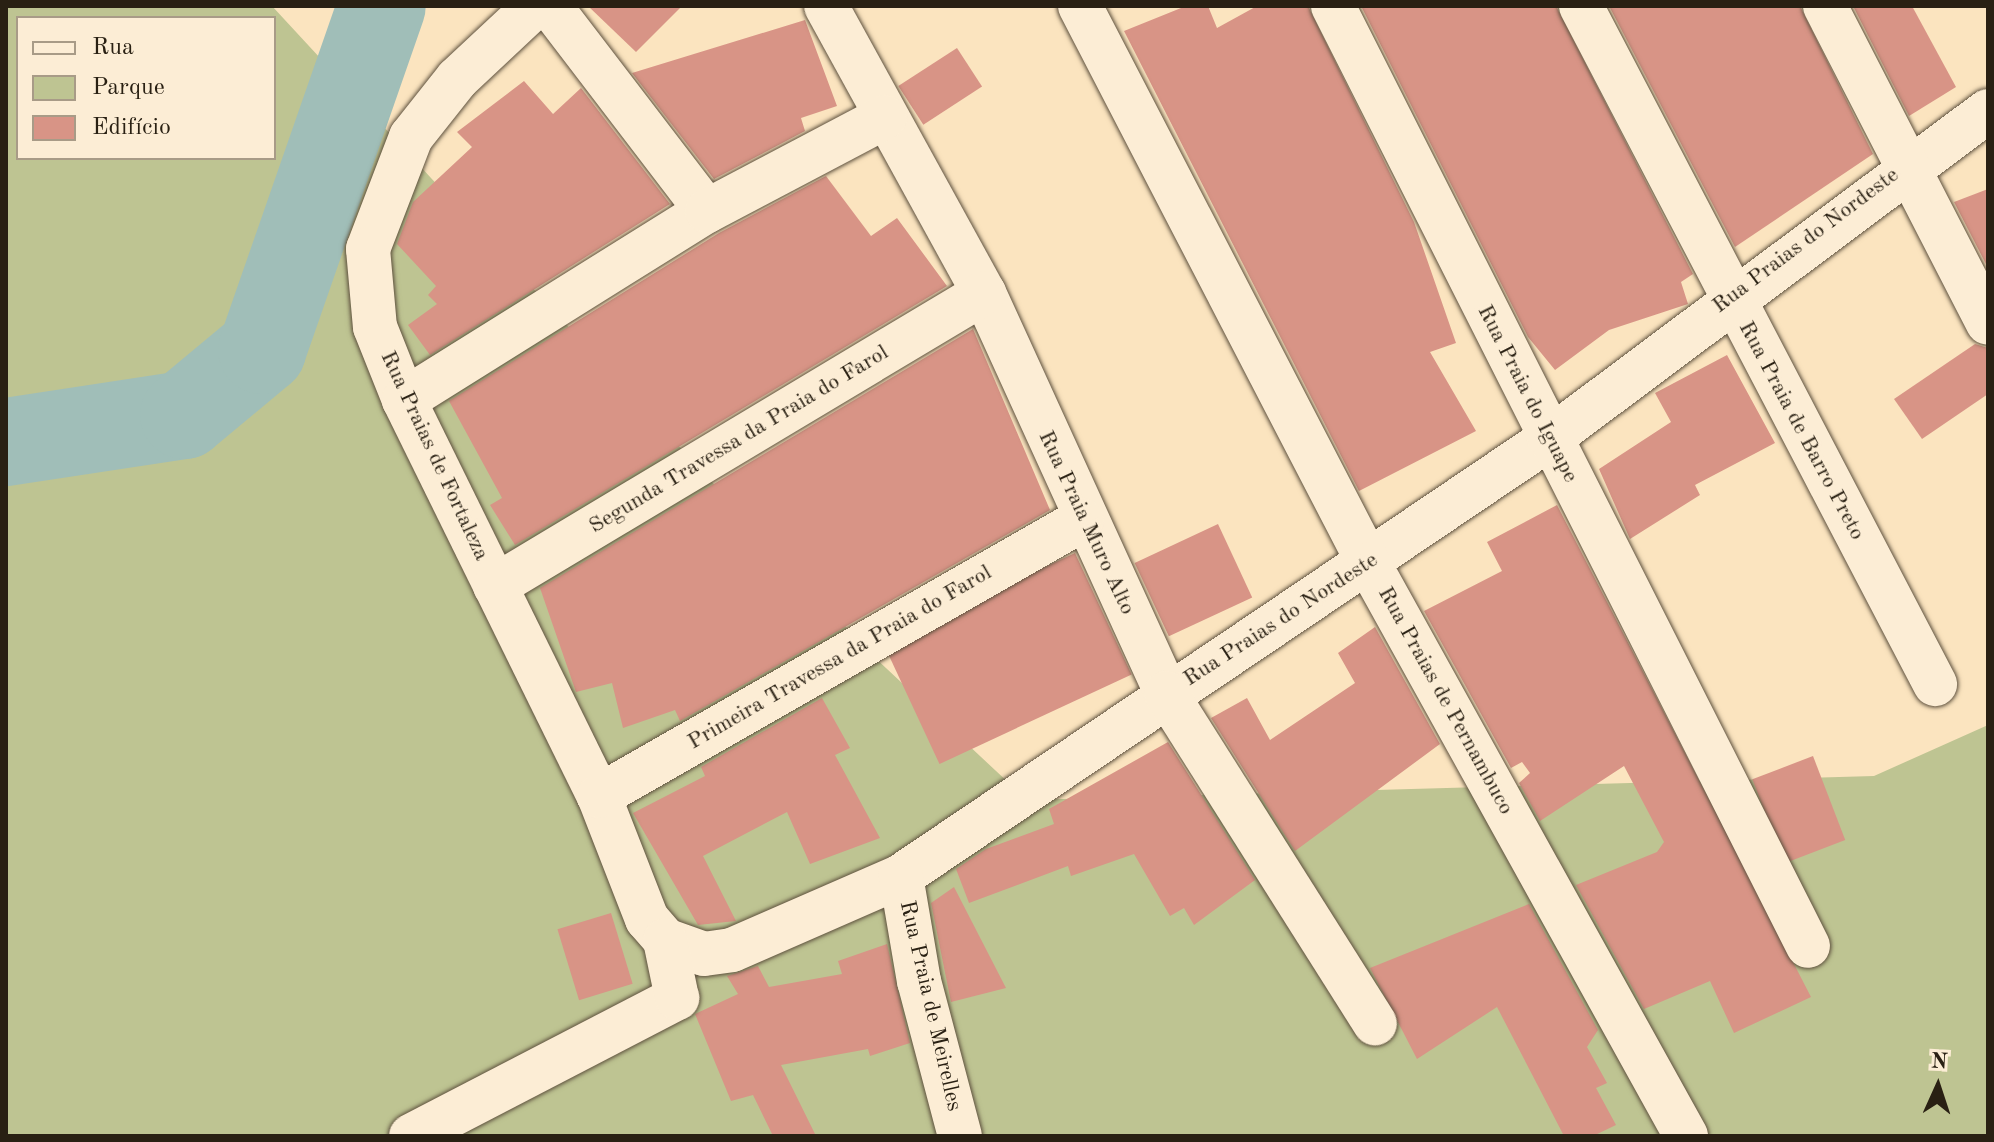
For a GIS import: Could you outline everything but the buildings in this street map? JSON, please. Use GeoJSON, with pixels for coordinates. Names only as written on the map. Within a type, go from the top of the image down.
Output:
{"type":"FeatureCollection","features":[{"type":"Feature","properties":{"kind":"street","name":"Rua Praias de Fortaleza"},"geometry":{"type":"LineString","coordinates":[[535,6],[457,79],[411,137],[379,205],[369,281],[375,327],[404,400],[599,796]]}},
{"type":"Feature","properties":{"kind":"street"},"geometry":{"type":"LineString","coordinates":[[550,6],[707,211]]}},
{"type":"Feature","properties":{"kind":"street","name":"Rua Praia Muro Alto"},"geometry":{"type":"LineString","coordinates":[[826,6],[984,293],[1082,520],[1166,693],[1375,1024]]}},
{"type":"Feature","properties":{"kind":"street","name":"Rua Praias de Pernambuco"},"geometry":{"type":"LineString","coordinates":[[1080,6],[1369,564],[1686,1136]]}},
{"type":"Feature","properties":{"kind":"street","name":"Rua Praia do Iguape"},"geometry":{"type":"LineString","coordinates":[[1333,6],[1549,439],[1726,780],[1808,946]]}},
{"type":"Feature","properties":{"kind":"street","name":"Rua Praia de Barro Preto"},"geometry":{"type":"LineString","coordinates":[[1581,6],[1935,684]]}},
{"type":"Feature","properties":{"kind":"street"},"geometry":{"type":"LineString","coordinates":[[1825,6],[1910,164],[1988,323]]}},
{"type":"Feature","properties":{"kind":"street","name":"Rua Praias do Nordeste"},"geometry":{"type":"LineString","coordinates":[[665,940],[683,951],[732,950],[901,876],[1166,693],[1369,564],[1549,439],[1731,297],[1910,164],[1988,111]]}},
{"type":"Feature","properties":{"kind":"street"},"geometry":{"type":"LineString","coordinates":[[404,400],[707,211],[885,117]]}},
{"type":"Feature","properties":{"kind":"street","name":"Segunda Travessa da Praia do Farol"},"geometry":{"type":"LineString","coordinates":[[495,586],[984,293]]}},
{"type":"Feature","properties":{"kind":"street","name":"Primeira Travessa da Praia do Farol"},"geometry":{"type":"LineString","coordinates":[[599,796],[1082,520]]}},
{"type":"Feature","properties":{"kind":"street"},"geometry":{"type":"LineString","coordinates":[[411,1136],[677,998],[665,940],[647,919],[599,796]]}},
{"type":"Feature","properties":{"kind":"street","name":"Rua Praia de Meirelles"},"geometry":{"type":"LineString","coordinates":[[901,876],[919,981],[960,1136]]}},
{"type":"Feature","properties":{"kind":"green space"},"geometry":{"type":"Polygon","coordinates":[[[6,6],[272,6],[871,654],[1027,800],[1874,776],[1988,725],[1988,1136],[6,1136],[6,6]]]}},
{"type":"Feature","properties":{"kind":"waterway"},"geometry":{"type":"LineString","coordinates":[[6,442],[184,415],[262,350],[382,6]]}}]}
